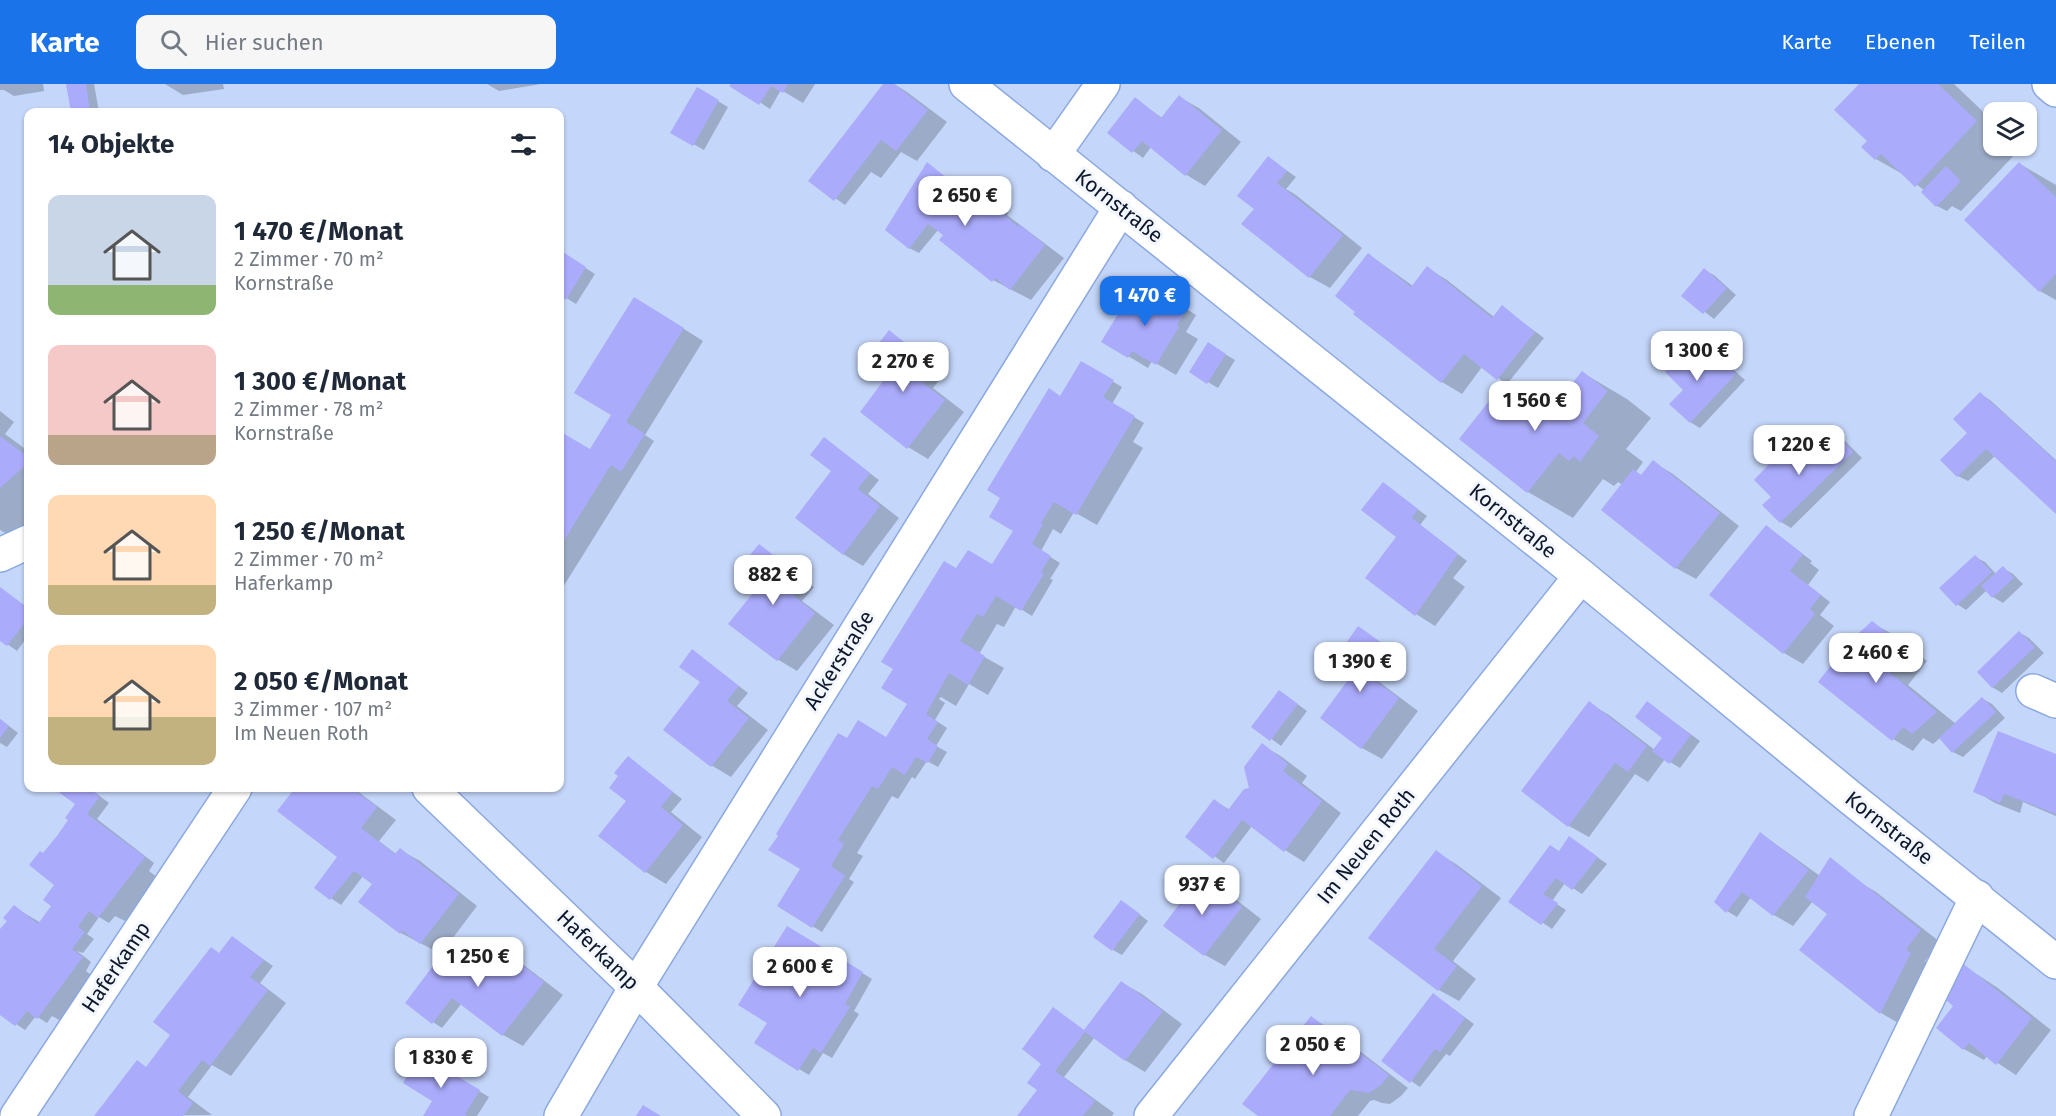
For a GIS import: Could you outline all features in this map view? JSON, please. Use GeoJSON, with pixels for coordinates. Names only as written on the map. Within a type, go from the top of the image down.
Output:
{"type":"FeatureCollection","features":[{"type":"Feature","properties":{"kind":"street","name":"Kornstraße"},"geometry":{"type":"LineString","coordinates":[[966,84],[1581,576],[1852,799],[2056,962]]}},
{"type":"Feature","properties":{"kind":"street"},"geometry":{"type":"LineString","coordinates":[[1053,155],[1103,84]]}},
{"type":"Feature","properties":{"kind":"street"},"geometry":{"type":"LineString","coordinates":[[2049,84],[2056,90]]}},
{"type":"Feature","properties":{"kind":"street","name":"Ackerstraße"},"geometry":{"type":"LineString","coordinates":[[561,1116],[636,987],[1121,207]]}},
{"type":"Feature","properties":{"kind":"street"},"geometry":{"type":"LineString","coordinates":[[0,555],[24,545]]}},
{"type":"Feature","properties":{"kind":"street","name":"Im Neuen Roth"},"geometry":{"type":"LineString","coordinates":[[1151,1116],[1581,576]]}},
{"type":"Feature","properties":{"kind":"street","name":"Haferkamp"},"geometry":{"type":"LineString","coordinates":[[17,1116],[232,792]]}},
{"type":"Feature","properties":{"kind":"street","name":"Haferkamp"},"geometry":{"type":"LineString","coordinates":[[433,792],[636,987],[764,1116]]}},
{"type":"Feature","properties":{"kind":"street"},"geometry":{"type":"LineString","coordinates":[[1871,1116],[1977,897]]}},
{"type":"Feature","properties":{"kind":"building"},"geometry":{"type":"Polygon","coordinates":[[[66,84],[86,84],[89,108],[70,108],[66,84]]]}},
{"type":"Feature","properties":{"kind":"building"},"geometry":{"type":"Polygon","coordinates":[[[731,84],[788,84],[783,93],[771,86],[759,105],[729,86],[731,84]]]}},
{"type":"Feature","properties":{"kind":"building"},"geometry":{"type":"Polygon","coordinates":[[[883,84],[894,84],[928,110],[896,151],[881,140],[834,201],[808,181],[883,84]]]}},
{"type":"Feature","properties":{"kind":"building"},"geometry":{"type":"Polygon","coordinates":[[[1859,84],[1938,84],[1977,121],[1915,187],[1881,154],[1875,160],[1861,147],[1867,141],[1834,110],[1859,84]]]}},
{"type":"Feature","properties":{"kind":"building"},"geometry":{"type":"Polygon","coordinates":[[[697,87],[719,100],[693,146],[670,133],[697,87]]]}},
{"type":"Feature","properties":{"kind":"building"},"geometry":{"type":"Polygon","coordinates":[[[1179,95],[1222,130],[1185,176],[1142,141],[1132,153],[1107,133],[1135,97],[1161,118],[1179,95]]]}},
{"type":"Feature","properties":{"kind":"building"},"geometry":{"type":"Polygon","coordinates":[[[1268,156],[1287,171],[1277,183],[1343,235],[1309,278],[1241,224],[1254,209],[1237,196],[1268,156]]]}},
{"type":"Feature","properties":{"kind":"building"},"geometry":{"type":"Polygon","coordinates":[[[927,162],[958,187],[963,180],[1018,227],[1019,224],[1045,245],[1010,290],[995,278],[992,282],[939,240],[943,235],[928,224],[909,249],[885,230],[927,162]]]}},
{"type":"Feature","properties":{"kind":"building"},"geometry":{"type":"Polygon","coordinates":[[[2019,162],[2056,197],[2056,274],[2039,292],[1964,220],[2019,162]]]}},
{"type":"Feature","properties":{"kind":"building"},"geometry":{"type":"Polygon","coordinates":[[[1946,166],[1961,181],[1936,207],[1921,192],[1946,166]]]}},
{"type":"Feature","properties":{"kind":"building"},"geometry":{"type":"Polygon","coordinates":[[[564,253],[586,267],[566,300],[564,299],[564,253]]]}},
{"type":"Feature","properties":{"kind":"building"},"geometry":{"type":"Polygon","coordinates":[[[1368,253],[1411,287],[1427,266],[1492,318],[1502,305],[1535,332],[1497,380],[1464,354],[1441,383],[1353,314],[1355,312],[1335,296],[1368,253]]]}},
{"type":"Feature","properties":{"kind":"building"},"geometry":{"type":"Polygon","coordinates":[[[1704,268],[1727,288],[1703,314],[1681,296],[1704,268]]]}},
{"type":"Feature","properties":{"kind":"building"},"geometry":{"type":"Polygon","coordinates":[[[1154,288],[1187,309],[1156,365],[1132,351],[1128,358],[1101,342],[1129,296],[1144,305],[1154,288]]]}},
{"type":"Feature","properties":{"kind":"building"},"geometry":{"type":"Polygon","coordinates":[[[634,297],[684,328],[626,422],[645,434],[621,472],[611,465],[564,541],[564,434],[590,449],[611,415],[574,393],[634,297]]]}},
{"type":"Feature","properties":{"kind":"building"},"geometry":{"type":"Polygon","coordinates":[[[889,330],[935,367],[923,383],[945,400],[907,449],[860,412],[896,364],[875,348],[889,330]]]}},
{"type":"Feature","properties":{"kind":"building"},"geometry":{"type":"Polygon","coordinates":[[[1208,342],[1226,354],[1207,384],[1189,372],[1208,342]]]}},
{"type":"Feature","properties":{"kind":"building"},"geometry":{"type":"Polygon","coordinates":[[[1692,344],[1710,362],[1716,355],[1736,374],[1690,423],[1669,404],[1683,390],[1665,372],[1692,344]]]}},
{"type":"Feature","properties":{"kind":"building"},"geometry":{"type":"Polygon","coordinates":[[[1081,361],[1114,380],[1103,397],[1135,416],[1076,515],[1054,502],[1041,523],[1043,524],[1032,544],[1051,556],[1041,572],[1044,574],[1021,611],[996,596],[983,617],[977,614],[960,641],[985,656],[968,685],[949,673],[926,714],[938,722],[927,739],[938,746],[928,763],[916,757],[905,775],[892,767],[878,789],[872,786],[838,840],[844,844],[831,866],[845,876],[812,928],[777,906],[800,869],[768,850],[838,733],[847,738],[858,720],[886,737],[907,704],[881,688],[893,669],[881,662],[944,561],[956,568],[968,550],[992,564],[1013,531],[989,517],[1000,498],[987,490],[1049,388],[1060,396],[1081,361]]]}},
{"type":"Feature","properties":{"kind":"building"},"geometry":{"type":"Polygon","coordinates":[[[1582,371],[1608,391],[1583,423],[1599,436],[1580,462],[1574,456],[1569,461],[1559,453],[1527,493],[1459,439],[1501,386],[1518,400],[1513,407],[1538,426],[1582,371]]]}},
{"type":"Feature","properties":{"kind":"building"},"geometry":{"type":"Polygon","coordinates":[[[1980,392],[2056,461],[2056,514],[1986,449],[1957,477],[1940,460],[1967,433],[1953,419],[1980,392]]]}},
{"type":"Feature","properties":{"kind":"building"},"geometry":{"type":"Polygon","coordinates":[[[1835,433],[1853,452],[1780,523],[1762,505],[1771,497],[1754,480],[1788,444],[1807,461],[1835,433]]]}},
{"type":"Feature","properties":{"kind":"building"},"geometry":{"type":"Polygon","coordinates":[[[0,436],[24,454],[24,467],[0,488],[0,436]]]}},
{"type":"Feature","properties":{"kind":"building"},"geometry":{"type":"Polygon","coordinates":[[[824,437],[870,473],[858,489],[880,506],[843,555],[795,518],[831,471],[810,455],[824,437]]]}},
{"type":"Feature","properties":{"kind":"building"},"geometry":{"type":"Polygon","coordinates":[[[1653,460],[1720,513],[1675,569],[1601,510],[1633,469],[1641,475],[1653,460]]]}},
{"type":"Feature","properties":{"kind":"building"},"geometry":{"type":"Polygon","coordinates":[[[1383,482],[1418,509],[1412,518],[1458,554],[1415,616],[1365,578],[1396,537],[1361,510],[1383,482]]]}},
{"type":"Feature","properties":{"kind":"building"},"geometry":{"type":"Polygon","coordinates":[[[1766,525],[1803,554],[1790,571],[1821,595],[1810,609],[1815,614],[1783,654],[1709,595],[1766,525]]]}},
{"type":"Feature","properties":{"kind":"building"},"geometry":{"type":"Polygon","coordinates":[[[759,544],[805,580],[793,595],[815,613],[777,661],[728,624],[766,577],[745,561],[759,544]]]}},
{"type":"Feature","properties":{"kind":"building"},"geometry":{"type":"Polygon","coordinates":[[[1975,555],[1992,572],[1956,606],[1939,588],[1975,555]]]}},
{"type":"Feature","properties":{"kind":"building"},"geometry":{"type":"Polygon","coordinates":[[[2003,566],[2014,578],[1992,598],[1981,586],[2003,566]]]}},
{"type":"Feature","properties":{"kind":"building"},"geometry":{"type":"Polygon","coordinates":[[[0,587],[24,605],[24,624],[7,646],[0,641],[0,587]]]}},
{"type":"Feature","properties":{"kind":"building"},"geometry":{"type":"Polygon","coordinates":[[[1872,621],[1908,649],[1889,672],[1937,712],[1912,734],[1903,727],[1892,741],[1818,682],[1850,641],[1872,621]]]}},
{"type":"Feature","properties":{"kind":"building"},"geometry":{"type":"Polygon","coordinates":[[[1358,626],[1389,648],[1376,666],[1366,659],[1359,669],[1399,698],[1361,749],[1320,718],[1348,680],[1336,671],[1353,648],[1346,643],[1358,626]]]}},
{"type":"Feature","properties":{"kind":"building"},"geometry":{"type":"Polygon","coordinates":[[[2019,631],[2035,647],[1992,688],[1977,672],[2019,631]]]}},
{"type":"Feature","properties":{"kind":"building"},"geometry":{"type":"Polygon","coordinates":[[[692,649],[739,686],[727,701],[749,718],[711,767],[663,730],[700,682],[679,667],[692,649]]]}},
{"type":"Feature","properties":{"kind":"building"},"geometry":{"type":"Polygon","coordinates":[[[1279,690],[1298,704],[1270,741],[1251,727],[1279,690]]]}},
{"type":"Feature","properties":{"kind":"building"},"geometry":{"type":"Polygon","coordinates":[[[1982,697],[1996,712],[1952,753],[1939,738],[1982,697]]]}},
{"type":"Feature","properties":{"kind":"building"},"geometry":{"type":"Polygon","coordinates":[[[1589,701],[1647,746],[1628,772],[1615,763],[1568,827],[1521,791],[1589,701]]]}},
{"type":"Feature","properties":{"kind":"building"},"geometry":{"type":"Polygon","coordinates":[[[1647,701],[1691,735],[1669,764],[1652,751],[1662,738],[1635,717],[1647,701]]]}},
{"type":"Feature","properties":{"kind":"building"},"geometry":{"type":"Polygon","coordinates":[[[0,719],[9,726],[0,738],[0,719]]]}},
{"type":"Feature","properties":{"kind":"building"},"geometry":{"type":"Polygon","coordinates":[[[1998,731],[2056,754],[2056,814],[2004,794],[2000,803],[1973,792],[1998,731]]]}},
{"type":"Feature","properties":{"kind":"building"},"geometry":{"type":"Polygon","coordinates":[[[1262,743],[1288,764],[1283,771],[1322,801],[1284,852],[1242,820],[1213,859],[1185,837],[1214,799],[1228,810],[1244,789],[1249,788],[1244,767],[1262,743]]]}},
{"type":"Feature","properties":{"kind":"building"},"geometry":{"type":"Polygon","coordinates":[[[628,756],[673,792],[661,807],[683,825],[645,873],[598,836],[626,801],[609,788],[618,776],[614,773],[628,756]]]}},
{"type":"Feature","properties":{"kind":"building"},"geometry":{"type":"Polygon","coordinates":[[[58,792],[94,792],[100,796],[87,814],[145,857],[98,918],[89,911],[78,927],[85,932],[72,949],[83,957],[37,1019],[27,1011],[15,1026],[0,1015],[0,929],[7,921],[3,918],[14,905],[38,924],[51,906],[43,900],[54,885],[29,865],[40,851],[43,853],[57,836],[68,820],[65,818],[75,804],[58,792]]]}},
{"type":"Feature","properties":{"kind":"building"},"geometry":{"type":"Polygon","coordinates":[[[292,792],[356,792],[377,807],[361,828],[395,854],[400,848],[459,894],[420,944],[403,931],[400,934],[358,902],[372,884],[354,871],[330,900],[314,888],[337,857],[277,811],[292,792]]]}},
{"type":"Feature","properties":{"kind":"building"},"geometry":{"type":"Polygon","coordinates":[[[1760,832],[1809,870],[1773,916],[1742,892],[1726,913],[1714,902],[1760,832]]]}},
{"type":"Feature","properties":{"kind":"building"},"geometry":{"type":"Polygon","coordinates":[[[1569,836],[1598,857],[1572,890],[1556,878],[1543,894],[1558,903],[1541,925],[1508,902],[1550,845],[1559,851],[1569,836]]]}},
{"type":"Feature","properties":{"kind":"building"},"geometry":{"type":"Polygon","coordinates":[[[1436,850],[1482,886],[1434,949],[1457,966],[1438,991],[1368,938],[1436,850]]]}},
{"type":"Feature","properties":{"kind":"building"},"geometry":{"type":"Polygon","coordinates":[[[1830,857],[1921,930],[1906,949],[1911,953],[1880,1014],[1799,950],[1827,914],[1805,897],[1830,857]]]}},
{"type":"Feature","properties":{"kind":"building"},"geometry":{"type":"Polygon","coordinates":[[[1201,875],[1242,907],[1204,956],[1163,926],[1201,875]]]}},
{"type":"Feature","properties":{"kind":"building"},"geometry":{"type":"Polygon","coordinates":[[[1121,900],[1140,914],[1112,951],[1093,937],[1121,900]]]}},
{"type":"Feature","properties":{"kind":"building"},"geometry":{"type":"Polygon","coordinates":[[[787,926],[863,972],[845,1004],[850,1007],[821,1053],[813,1048],[798,1071],[754,1043],[767,1023],[738,1005],[787,926]]]}},
{"type":"Feature","properties":{"kind":"building"},"geometry":{"type":"Polygon","coordinates":[[[232,936],[264,960],[250,977],[268,990],[210,1066],[202,1060],[178,1091],[193,1103],[183,1116],[94,1116],[137,1060],[146,1067],[170,1035],[153,1022],[211,947],[219,953],[232,936]]]}},
{"type":"Feature","properties":{"kind":"building"},"geometry":{"type":"Polygon","coordinates":[[[488,939],[544,982],[502,1036],[452,998],[432,1024],[405,1003],[445,950],[466,967],[488,939]]]}},
{"type":"Feature","properties":{"kind":"building"},"geometry":{"type":"Polygon","coordinates":[[[1961,962],[2032,1018],[1996,1065],[1969,1043],[1963,1050],[1936,1028],[1953,1006],[1937,992],[1961,962]]]}},
{"type":"Feature","properties":{"kind":"building"},"geometry":{"type":"Polygon","coordinates":[[[1121,981],[1163,1011],[1125,1061],[1085,1032],[1055,1071],[1095,1101],[1083,1116],[1017,1116],[1037,1090],[1027,1083],[1041,1064],[1022,1049],[1053,1007],[1084,1030],[1121,981]]]}},
{"type":"Feature","properties":{"kind":"building"},"geometry":{"type":"Polygon","coordinates":[[[1433,993],[1465,1018],[1440,1052],[1435,1049],[1410,1083],[1381,1061],[1433,993]]]}},
{"type":"Feature","properties":{"kind":"building"},"geometry":{"type":"Polygon","coordinates":[[[1311,1016],[1389,1075],[1381,1085],[1369,1093],[1350,1090],[1330,1116],[1258,1116],[1242,1104],[1311,1016]]]}},
{"type":"Feature","properties":{"kind":"building"},"geometry":{"type":"Polygon","coordinates":[[[421,1054],[480,1090],[465,1114],[467,1116],[423,1116],[432,1101],[403,1083],[421,1054]]]}},
{"type":"Feature","properties":{"kind":"building"},"geometry":{"type":"Polygon","coordinates":[[[643,1105],[661,1116],[636,1116],[643,1105]]]}}]}
